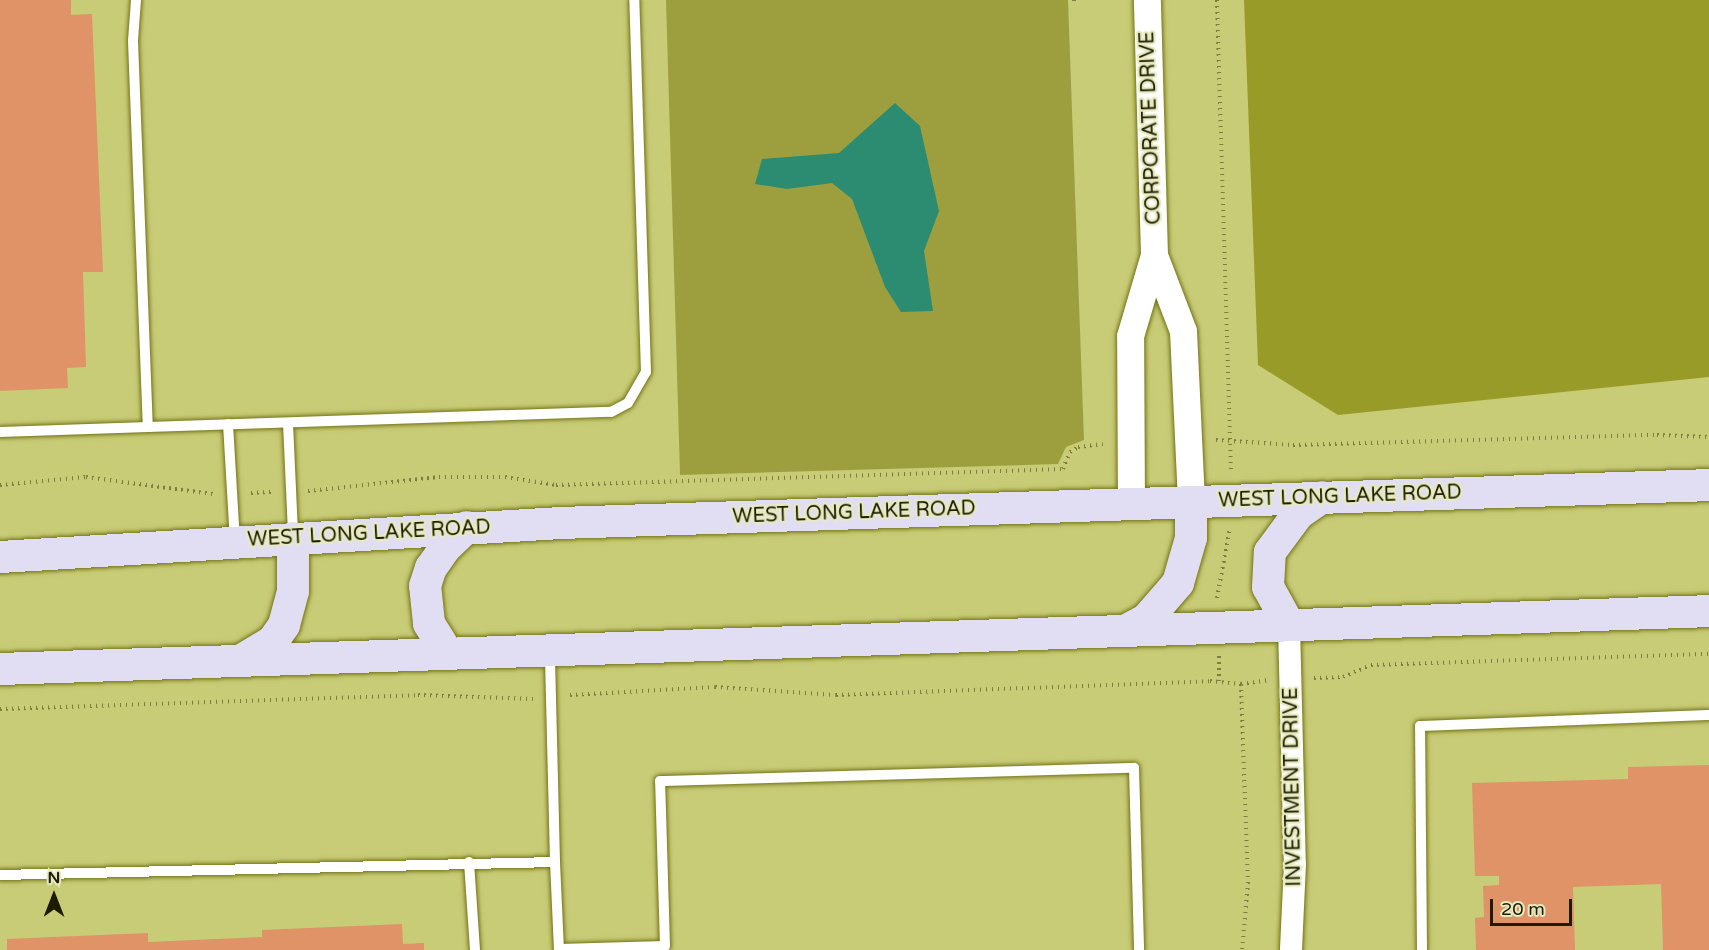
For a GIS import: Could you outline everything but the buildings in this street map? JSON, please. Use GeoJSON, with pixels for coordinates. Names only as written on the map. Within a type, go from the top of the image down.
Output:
{"type":"FeatureCollection","features":[{"type":"Feature","properties":{"kind":"main road","name":"WEST LONG LAKE ROAD"},"geometry":{"type":"LineString","coordinates":[[0,557],[467,527],[1709,485]]}},
{"type":"Feature","properties":{"kind":"main road"},"geometry":{"type":"LineString","coordinates":[[1289,625],[1268,587],[1270,552],[1298,513],[1322,497]]}},
{"type":"Feature","properties":{"kind":"main road"},"geometry":{"type":"LineString","coordinates":[[1125,631],[1146,620],[1178,583],[1191,538],[1191,502]]}},
{"type":"Feature","properties":{"kind":"main road"},"geometry":{"type":"LineString","coordinates":[[448,654],[429,623],[425,586],[431,568],[445,548],[467,527]]}},
{"type":"Feature","properties":{"kind":"main road"},"geometry":{"type":"LineString","coordinates":[[240,661],[273,641],[284,625],[293,591],[293,538]]}},
{"type":"Feature","properties":{"kind":"main road"},"geometry":{"type":"LineString","coordinates":[[0,669],[1709,611]]}},
{"type":"Feature","properties":{"kind":"street","name":"CORPORATE DRIVE"},"geometry":{"type":"LineString","coordinates":[[1131,505],[1130,336],[1155,255],[1148,0]]}},
{"type":"Feature","properties":{"kind":"street","name":"CORPORATE DRIVE"},"geometry":{"type":"LineString","coordinates":[[1155,255],[1184,331],[1191,502]]}},
{"type":"Feature","properties":{"kind":"street","name":"INVESTMENT DRIVE"},"geometry":{"type":"LineString","coordinates":[[1289,625],[1295,864],[1291,950]]}},
{"type":"Feature","properties":{"kind":"lane"},"geometry":{"type":"LineString","coordinates":[[136,0],[133,41],[148,427]]}},
{"type":"Feature","properties":{"kind":"lane"},"geometry":{"type":"LineString","coordinates":[[0,432],[611,412],[628,403],[646,372],[634,0]]}},
{"type":"Feature","properties":{"kind":"lane"},"geometry":{"type":"LineString","coordinates":[[288,423],[293,538]]}},
{"type":"Feature","properties":{"kind":"lane"},"geometry":{"type":"LineString","coordinates":[[228,424],[235,541]]}},
{"type":"Feature","properties":{"kind":"lane"},"geometry":{"type":"LineString","coordinates":[[550,650],[559,949],[665,948],[660,781],[1134,768],[1139,950]]}},
{"type":"Feature","properties":{"kind":"lane"},"geometry":{"type":"LineString","coordinates":[[1422,950],[1420,726],[1709,715]]}},
{"type":"Feature","properties":{"kind":"lane"},"geometry":{"type":"LineString","coordinates":[[0,876],[469,862],[555,862]]}},
{"type":"Feature","properties":{"kind":"lane"},"geometry":{"type":"LineString","coordinates":[[469,862],[475,950]]}},
{"type":"Feature","properties":{"kind":"path"},"geometry":{"type":"LineString","coordinates":[[1217,0],[1231,455]]}},
{"type":"Feature","properties":{"kind":"path"},"geometry":{"type":"LineString","coordinates":[[1213,440],[1231,439],[1293,445],[1657,435],[1709,436]]}},
{"type":"Feature","properties":{"kind":"path"},"geometry":{"type":"LineString","coordinates":[[311,490],[439,477],[505,477],[556,485],[1063,469],[1070,452],[1078,447],[1113,444]]}},
{"type":"Feature","properties":{"kind":"path"},"geometry":{"type":"LineString","coordinates":[[0,485],[86,477],[215,494]]}},
{"type":"Feature","properties":{"kind":"path"},"geometry":{"type":"LineString","coordinates":[[250,493],[273,492]]}},
{"type":"Feature","properties":{"kind":"path"},"geometry":{"type":"LineString","coordinates":[[1216,602],[1231,525]]}},
{"type":"Feature","properties":{"kind":"path"},"geometry":{"type":"LineString","coordinates":[[1330,677],[1343,677],[1371,665],[1709,654]]}},
{"type":"Feature","properties":{"kind":"path"},"geometry":{"type":"LineString","coordinates":[[1219,667],[1219,681]]}},
{"type":"Feature","properties":{"kind":"path"},"geometry":{"type":"LineString","coordinates":[[0,709],[418,694],[512,700],[551,698],[611,690],[715,687],[836,695],[1219,681],[1242,684],[1249,680]]}},
{"type":"Feature","properties":{"kind":"path"},"geometry":{"type":"LineString","coordinates":[[1242,684],[1248,882],[1242,950]]}},
{"type":"Feature","properties":{"kind":"shaded area"},"geometry":{"type":"Polygon","coordinates":[[[666,0],[1068,0],[1084,440],[1066,447],[1058,464],[680,475],[666,0]]]}},
{"type":"Feature","properties":{"kind":"shaded area"},"geometry":{"type":"Polygon","coordinates":[[[1244,0],[1709,0],[1709,377],[1338,415],[1258,365],[1244,0]]]}},
{"type":"Feature","properties":{"kind":"shaded area"},"geometry":{"type":"Polygon","coordinates":[[[895,103],[920,126],[939,211],[924,251],[933,311],[901,312],[885,287],[852,199],[832,183],[787,189],[755,184],[762,159],[839,153],[895,103]]]}}]}
